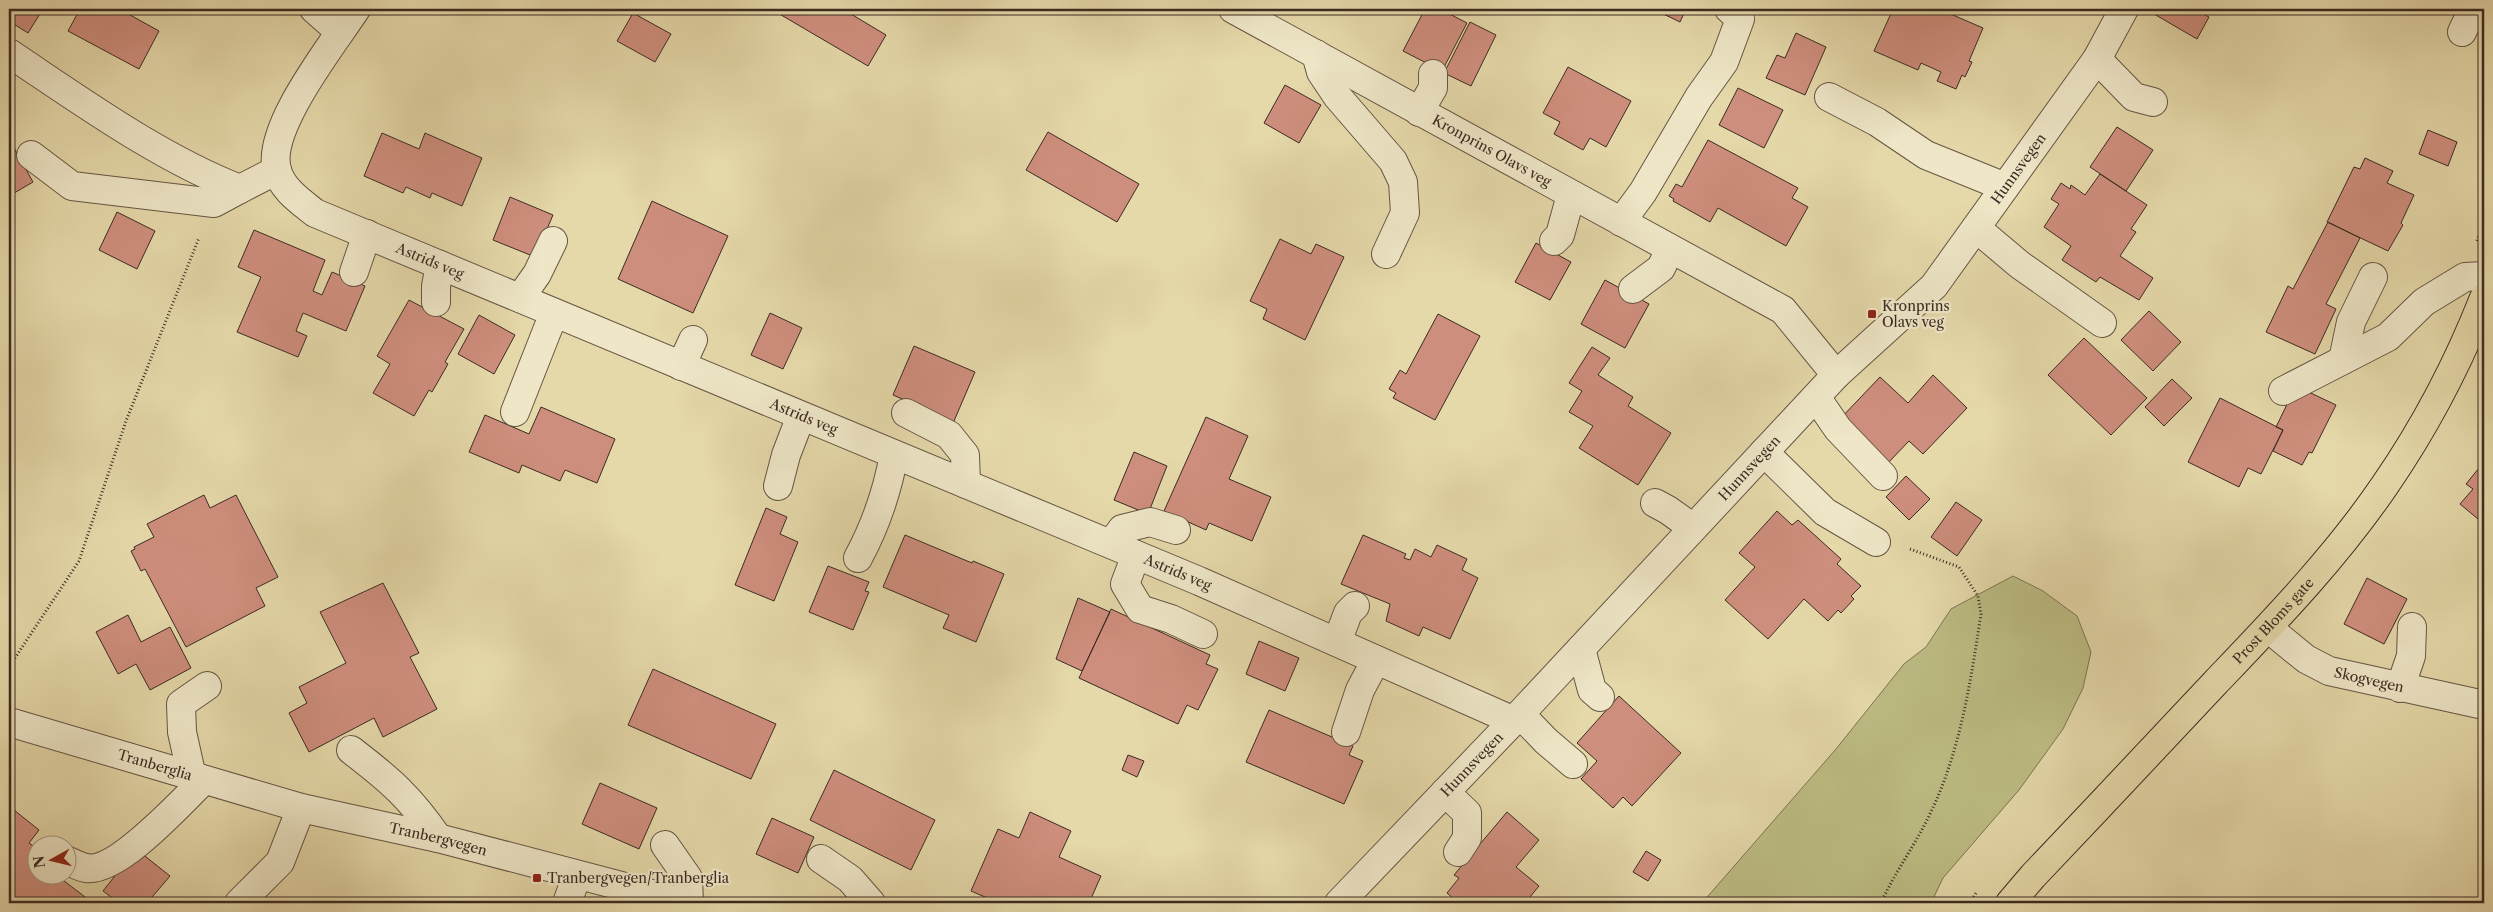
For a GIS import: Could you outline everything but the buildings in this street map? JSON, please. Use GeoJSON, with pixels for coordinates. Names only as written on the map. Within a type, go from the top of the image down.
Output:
{"type":"FeatureCollection","features":[{"type":"Feature","properties":{"kind":"main road","name":"Prost Bloms gate"},"geometry":{"type":"LineString","coordinates":[[2010,903],[2033,876],[2268,628],[2333,555],[2385,485],[2430,412],[2469,335],[2484,298]]}},
{"type":"Feature","properties":{"kind":"street"},"geometry":{"type":"LineString","coordinates":[[314,9],[340,32]]}},
{"type":"Feature","properties":{"kind":"street"},"geometry":{"type":"LineString","coordinates":[[31,155],[72,186],[214,203],[276,170],[277,145],[300,90],[356,9]]}},
{"type":"Feature","properties":{"kind":"street","name":"Kronprins Olavs veg"},"geometry":{"type":"LineString","coordinates":[[1233,9],[1783,310],[1836,375]]}},
{"type":"Feature","properties":{"kind":"street"},"geometry":{"type":"LineString","coordinates":[[1621,222],[1643,192],[1700,97],[1724,62],[1740,19],[1729,9]]}},
{"type":"Feature","properties":{"kind":"street","name":"Hunnsvegen"},"geometry":{"type":"LineString","coordinates":[[1339,903],[1517,718],[1836,375],[1934,286],[2097,59],[2124,9]]}},
{"type":"Feature","properties":{"kind":"street"},"geometry":{"type":"LineString","coordinates":[[9,53],[73,96],[189,167],[240,189]]}},
{"type":"Feature","properties":{"kind":"street"},"geometry":{"type":"LineString","coordinates":[[1316,54],[1321,72],[1337,96],[1393,161],[1403,182],[1405,213],[1386,254]]}},
{"type":"Feature","properties":{"kind":"street"},"geometry":{"type":"LineString","coordinates":[[2097,59],[2134,97],[2153,102]]}},
{"type":"Feature","properties":{"kind":"street"},"geometry":{"type":"LineString","coordinates":[[1419,112],[1433,88],[1433,74]]}},
{"type":"Feature","properties":{"kind":"street"},"geometry":{"type":"LineString","coordinates":[[1830,97],[1877,122],[1926,155],[2005,187]]}},
{"type":"Feature","properties":{"kind":"street","name":"Astrids veg"},"geometry":{"type":"LineString","coordinates":[[276,170],[288,191],[314,212],[1111,544],[1286,631],[1337,642],[1517,718]]}},
{"type":"Feature","properties":{"kind":"street"},"geometry":{"type":"LineString","coordinates":[[1554,241],[1562,228],[1571,195]]}},
{"type":"Feature","properties":{"kind":"street"},"geometry":{"type":"LineString","coordinates":[[1976,228],[2020,265],[2102,323]]}},
{"type":"Feature","properties":{"kind":"street"},"geometry":{"type":"LineString","coordinates":[[354,272],[366,234]]}},
{"type":"Feature","properties":{"kind":"street"},"geometry":{"type":"LineString","coordinates":[[520,298],[537,274],[553,241]]}},
{"type":"Feature","properties":{"kind":"street"},"geometry":{"type":"LineString","coordinates":[[1633,289],[1661,268],[1670,249]]}},
{"type":"Feature","properties":{"kind":"street"},"geometry":{"type":"LineString","coordinates":[[436,302],[436,286],[440,265]]}},
{"type":"Feature","properties":{"kind":"street"},"geometry":{"type":"LineString","coordinates":[[2343,360],[2351,322],[2373,277]]}},
{"type":"Feature","properties":{"kind":"street"},"geometry":{"type":"LineString","coordinates":[[2282,391],[2388,337],[2424,302],[2475,277]]}},
{"type":"Feature","properties":{"kind":"street"},"geometry":{"type":"LineString","coordinates":[[515,412],[554,312]]}},
{"type":"Feature","properties":{"kind":"street"},"geometry":{"type":"LineString","coordinates":[[681,366],[693,340]]}},
{"type":"Feature","properties":{"kind":"street"},"geometry":{"type":"LineString","coordinates":[[1816,397],[1838,429],[1883,476]]}},
{"type":"Feature","properties":{"kind":"street"},"geometry":{"type":"LineString","coordinates":[[906,413],[949,435],[965,454],[966,484]]}},
{"type":"Feature","properties":{"kind":"street"},"geometry":{"type":"LineString","coordinates":[[778,486],[786,455],[801,416]]}},
{"type":"Feature","properties":{"kind":"street"},"geometry":{"type":"LineString","coordinates":[[1764,452],[1825,512],[1876,542]]}},
{"type":"Feature","properties":{"kind":"street"},"geometry":{"type":"LineString","coordinates":[[858,558],[871,534],[888,487],[894,455]]}},
{"type":"Feature","properties":{"kind":"street"},"geometry":{"type":"LineString","coordinates":[[1655,503],[1693,528]]}},
{"type":"Feature","properties":{"kind":"street"},"geometry":{"type":"LineString","coordinates":[[1111,544],[1122,528],[1150,522],[1176,530]]}},
{"type":"Feature","properties":{"kind":"street"},"geometry":{"type":"LineString","coordinates":[[1136,555],[1125,584],[1140,609],[1170,618],[1203,634]]}},
{"type":"Feature","properties":{"kind":"street"},"geometry":{"type":"LineString","coordinates":[[1337,642],[1348,613],[1355,606]]}},
{"type":"Feature","properties":{"kind":"street"},"geometry":{"type":"LineString","coordinates":[[2400,688],[2411,656],[2412,627]]}},
{"type":"Feature","properties":{"kind":"street","name":"Skogvegen"},"geometry":{"type":"LineString","coordinates":[[2268,628],[2306,659],[2329,671],[2484,705]]}},
{"type":"Feature","properties":{"kind":"street"},"geometry":{"type":"LineString","coordinates":[[1581,649],[1592,690],[1600,697]]}},
{"type":"Feature","properties":{"kind":"street"},"geometry":{"type":"LineString","coordinates":[[1346,732],[1360,690],[1376,660]]}},
{"type":"Feature","properties":{"kind":"street"},"geometry":{"type":"LineString","coordinates":[[78,865],[87,869],[110,863],[140,842],[198,778],[182,732],[181,704],[208,686]]}},
{"type":"Feature","properties":{"kind":"street"},"geometry":{"type":"LineString","coordinates":[[1517,718],[1573,764]]}},
{"type":"Feature","properties":{"kind":"street","name":"Tranberglia"},"geometry":{"type":"LineString","coordinates":[[9,722],[301,808]]}},
{"type":"Feature","properties":{"kind":"street"},"geometry":{"type":"LineString","coordinates":[[351,750],[394,783],[419,809],[438,838]]}},
{"type":"Feature","properties":{"kind":"street"},"geometry":{"type":"LineString","coordinates":[[1445,792],[1467,813],[1467,838],[1458,852]]}},
{"type":"Feature","properties":{"kind":"street"},"geometry":{"type":"LineString","coordinates":[[239,903],[280,862],[301,808]]}},
{"type":"Feature","properties":{"kind":"street","name":"Tranbergvegen"},"geometry":{"type":"LineString","coordinates":[[301,808],[438,838],[687,903]]}},
{"type":"Feature","properties":{"kind":"street"},"geometry":{"type":"LineString","coordinates":[[665,845],[688,878],[687,903]]}},
{"type":"Feature","properties":{"kind":"street"},"geometry":{"type":"LineString","coordinates":[[821,859],[850,879],[871,903]]}},
{"type":"Feature","properties":{"kind":"street"},"geometry":{"type":"LineString","coordinates":[[566,903],[577,875]]}},
{"type":"Feature","properties":{"kind":"path"},"geometry":{"type":"LineString","coordinates":[[9,666],[79,562],[126,421],[186,268],[214,203]]}},
{"type":"Feature","properties":{"kind":"path"},"geometry":{"type":"LineString","coordinates":[[2475,277],[2484,221]]}},
{"type":"Feature","properties":{"kind":"path"},"geometry":{"type":"LineString","coordinates":[[1876,542],[1894,544],[1959,567],[1978,596],[1981,614],[1961,729],[1949,769],[1927,820],[1894,874],[1881,903]]}},
{"type":"Feature","properties":{"kind":"path"},"geometry":{"type":"LineString","coordinates":[[1970,903],[1979,889]]}},
{"type":"Feature","properties":{"kind":"green space"},"geometry":{"type":"Polygon","coordinates":[[[2013,576],[2043,591],[2077,616],[2091,652],[2083,688],[2063,729],[2019,790],[1943,878],[1931,903],[1702,903],[1836,749],[1904,664],[1926,647],[1951,609],[2013,576]]]}},
{"type":"Feature","properties":{"kind":"place","name":"Kronprins Olavs veg"},"geometry":{"type":"Point","coordinates":[1872,314]}},
{"type":"Feature","properties":{"kind":"place","name":"Tranbergvegen/Tranberglia"},"geometry":{"type":"Point","coordinates":[537,878]}}]}
